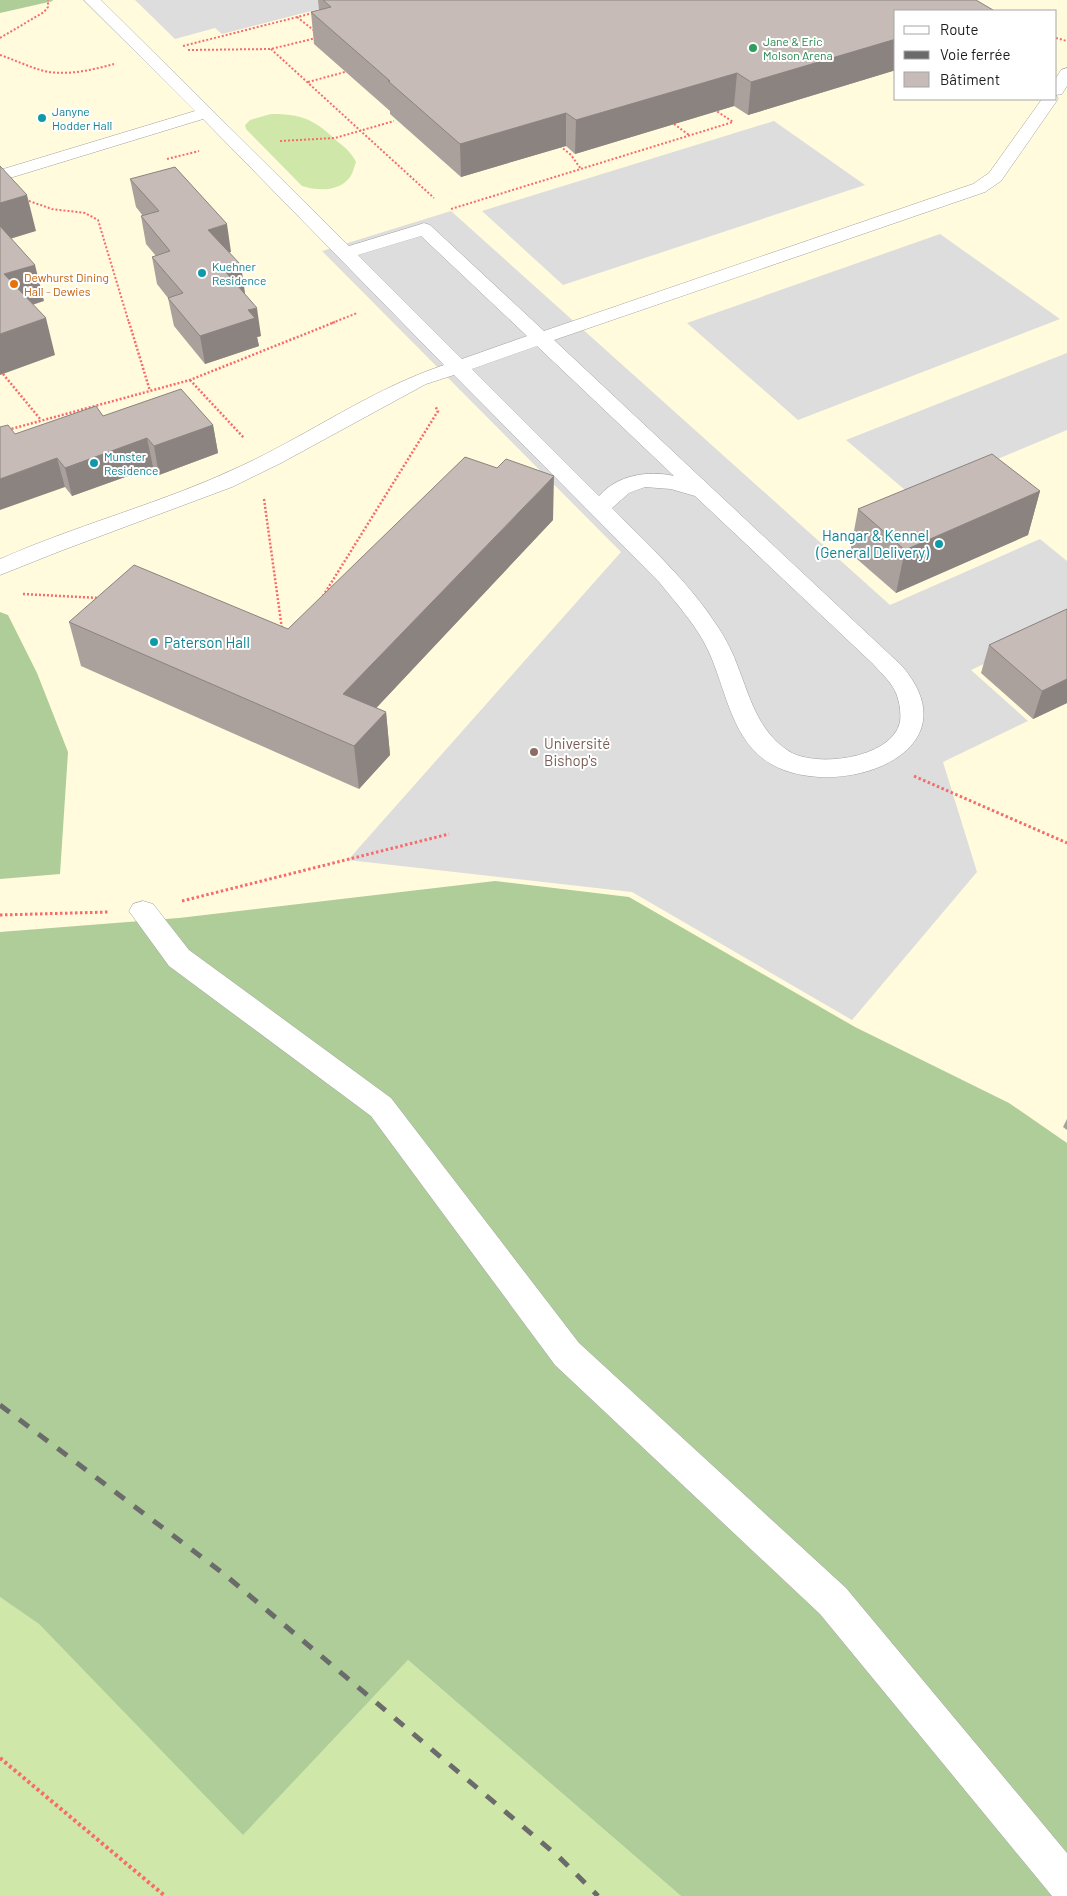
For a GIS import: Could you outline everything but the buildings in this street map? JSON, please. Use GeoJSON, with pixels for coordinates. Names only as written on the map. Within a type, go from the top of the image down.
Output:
{"type":"FeatureCollection","features":[{"type":"Feature","properties":{"kind":"lane"},"geometry":{"type":"LineString","coordinates":[[92,0],[662,572],[707,628],[721,654],[741,711],[751,729],[769,749],[782,759],[804,768],[830,769],[853,766],[878,759],[899,744],[912,726],[911,700],[900,678],[868,645],[424,229],[346,253]]}},
{"type":"Feature","properties":{"kind":"lane"},"geometry":{"type":"LineString","coordinates":[[1057,88],[1067,73]]}},
{"type":"Feature","properties":{"kind":"lane"},"geometry":{"type":"LineString","coordinates":[[0,568],[225,481],[273,459],[383,397],[419,380],[979,188],[995,177],[1049,100]]}},
{"type":"Feature","properties":{"kind":"lane"},"geometry":{"type":"LineString","coordinates":[[0,176],[206,113]]}},
{"type":"Feature","properties":{"kind":"lane"},"geometry":{"type":"LineString","coordinates":[[600,508],[610,494],[624,486],[640,481],[661,479],[682,483],[704,491]]}},
{"type":"Feature","properties":{"kind":"lane"},"geometry":{"type":"LineString","coordinates":[[143,911],[180,958],[381,1107],[567,1354],[833,1601],[1067,1884]]}},
{"type":"Feature","properties":{"kind":"path"},"geometry":{"type":"LineString","coordinates":[[0,38],[44,12],[48,7],[48,0]]}},
{"type":"Feature","properties":{"kind":"path"},"geometry":{"type":"LineString","coordinates":[[178,47],[316,12]]}},
{"type":"Feature","properties":{"kind":"path"},"geometry":{"type":"LineString","coordinates":[[272,49],[440,204]]}},
{"type":"Feature","properties":{"kind":"path"},"geometry":{"type":"LineString","coordinates":[[307,82],[345,72]]}},
{"type":"Feature","properties":{"kind":"path"},"geometry":{"type":"LineString","coordinates":[[674,124],[689,135]]}},
{"type":"Feature","properties":{"kind":"path"},"geometry":{"type":"LineString","coordinates":[[558,144],[571,155],[581,169]]}},
{"type":"Feature","properties":{"kind":"path"},"geometry":{"type":"LineString","coordinates":[[21,204],[29,201],[50,209],[91,213],[98,220],[150,391]]}},
{"type":"Feature","properties":{"kind":"path"},"geometry":{"type":"LineString","coordinates":[[0,432],[190,380],[392,299]]}},
{"type":"Feature","properties":{"kind":"path"},"geometry":{"type":"LineString","coordinates":[[3,374],[41,420]]}},
{"type":"Feature","properties":{"kind":"path"},"geometry":{"type":"LineString","coordinates":[[15,593],[100,598]]}},
{"type":"Feature","properties":{"kind":"path"},"geometry":{"type":"LineString","coordinates":[[913,775],[1067,843]]}},
{"type":"Feature","properties":{"kind":"path"},"geometry":{"type":"LineString","coordinates":[[0,915],[143,911],[449,834]]}},
{"type":"Feature","properties":{"kind":"path"},"geometry":{"type":"LineString","coordinates":[[0,1758],[165,1896]]}},
{"type":"Feature","properties":{"kind":"shaded area","name":"Université Bishop's"},"geometry":{"type":"Polygon","coordinates":[[[0,0],[1067,0],[1067,1896],[598,1896],[559,1857],[224,1574],[0,1405],[0,0]]]}},
{"type":"Feature","properties":{"kind":"shaded area"},"geometry":{"type":"Polygon","coordinates":[[[135,0],[354,0],[222,34],[215,28],[175,39],[135,0]]]}},
{"type":"Feature","properties":{"kind":"shaded area"},"geometry":{"type":"Polygon","coordinates":[[[774,121],[865,185],[563,285],[482,211],[774,121]]]}},
{"type":"Feature","properties":{"kind":"shaded area"},"geometry":{"type":"Polygon","coordinates":[[[451,211],[890,605],[1040,539],[1067,561],[1067,625],[971,670],[1028,721],[943,762],[977,872],[852,1020],[632,892],[348,860],[621,552],[322,251],[451,211]]]}},
{"type":"Feature","properties":{"kind":"shaded area"},"geometry":{"type":"Polygon","coordinates":[[[940,234],[1060,319],[798,420],[687,323],[940,234]]]}},
{"type":"Feature","properties":{"kind":"shaded area"},"geometry":{"type":"Polygon","coordinates":[[[1067,353],[1067,430],[911,495],[846,440],[1067,353]]]}},
{"type":"Feature","properties":{"kind":"green space"},"geometry":{"type":"Polygon","coordinates":[[[0,0],[52,0],[53,1],[0,13],[0,0]]]}},
{"type":"Feature","properties":{"kind":"green space"},"geometry":{"type":"Polygon","coordinates":[[[271,114],[300,117],[322,128],[351,154],[356,162],[350,177],[334,188],[315,189],[302,186],[246,129],[245,125],[250,120],[271,114]]]}},
{"type":"Feature","properties":{"kind":"green space"},"geometry":{"type":"Polygon","coordinates":[[[0,612],[8,615],[37,673],[68,752],[60,874],[0,879],[0,612]]]}},
{"type":"Feature","properties":{"kind":"green space"},"geometry":{"type":"Polygon","coordinates":[[[495,881],[629,897],[855,1027],[1009,1103],[1067,1143],[1067,1896],[681,1896],[408,1660],[243,1835],[39,1624],[0,1597],[0,932],[179,918],[495,881]]]}},
{"type":"Feature","properties":{"kind":"green space"},"geometry":{"type":"Polygon","coordinates":[[[0,1597],[39,1624],[243,1834],[408,1660],[681,1896],[0,1896],[0,1597]]]}},
{"type":"Feature","properties":{"kind":"railway"},"geometry":{"type":"LineString","coordinates":[[0,1405],[224,1574],[559,1857],[598,1896]]}},
{"type":"Feature","properties":{"kind":"place","name":"Jane & Eric Molson Arena"},"geometry":{"type":"Point","coordinates":[753,48]}},
{"type":"Feature","properties":{"kind":"place","name":"Janyne Hodder Hall"},"geometry":{"type":"Point","coordinates":[42,118]}},
{"type":"Feature","properties":{"kind":"place","name":"Kuehner Residence"},"geometry":{"type":"Point","coordinates":[202,273]}},
{"type":"Feature","properties":{"kind":"place","name":"Dewhurst Dining Hall - Dewies"},"geometry":{"type":"Point","coordinates":[14,284]}},
{"type":"Feature","properties":{"kind":"place","name":"Munster Residence"},"geometry":{"type":"Point","coordinates":[94,463]}},
{"type":"Feature","properties":{"kind":"place","name":"Hangar & Kennel (General Delivery)"},"geometry":{"type":"Point","coordinates":[939,544]}},
{"type":"Feature","properties":{"kind":"place","name":"Paterson Hall"},"geometry":{"type":"Point","coordinates":[154,642]}},
{"type":"Feature","properties":{"kind":"place","name":"Université Bishop's"},"geometry":{"type":"Point","coordinates":[534,752]}}]}
